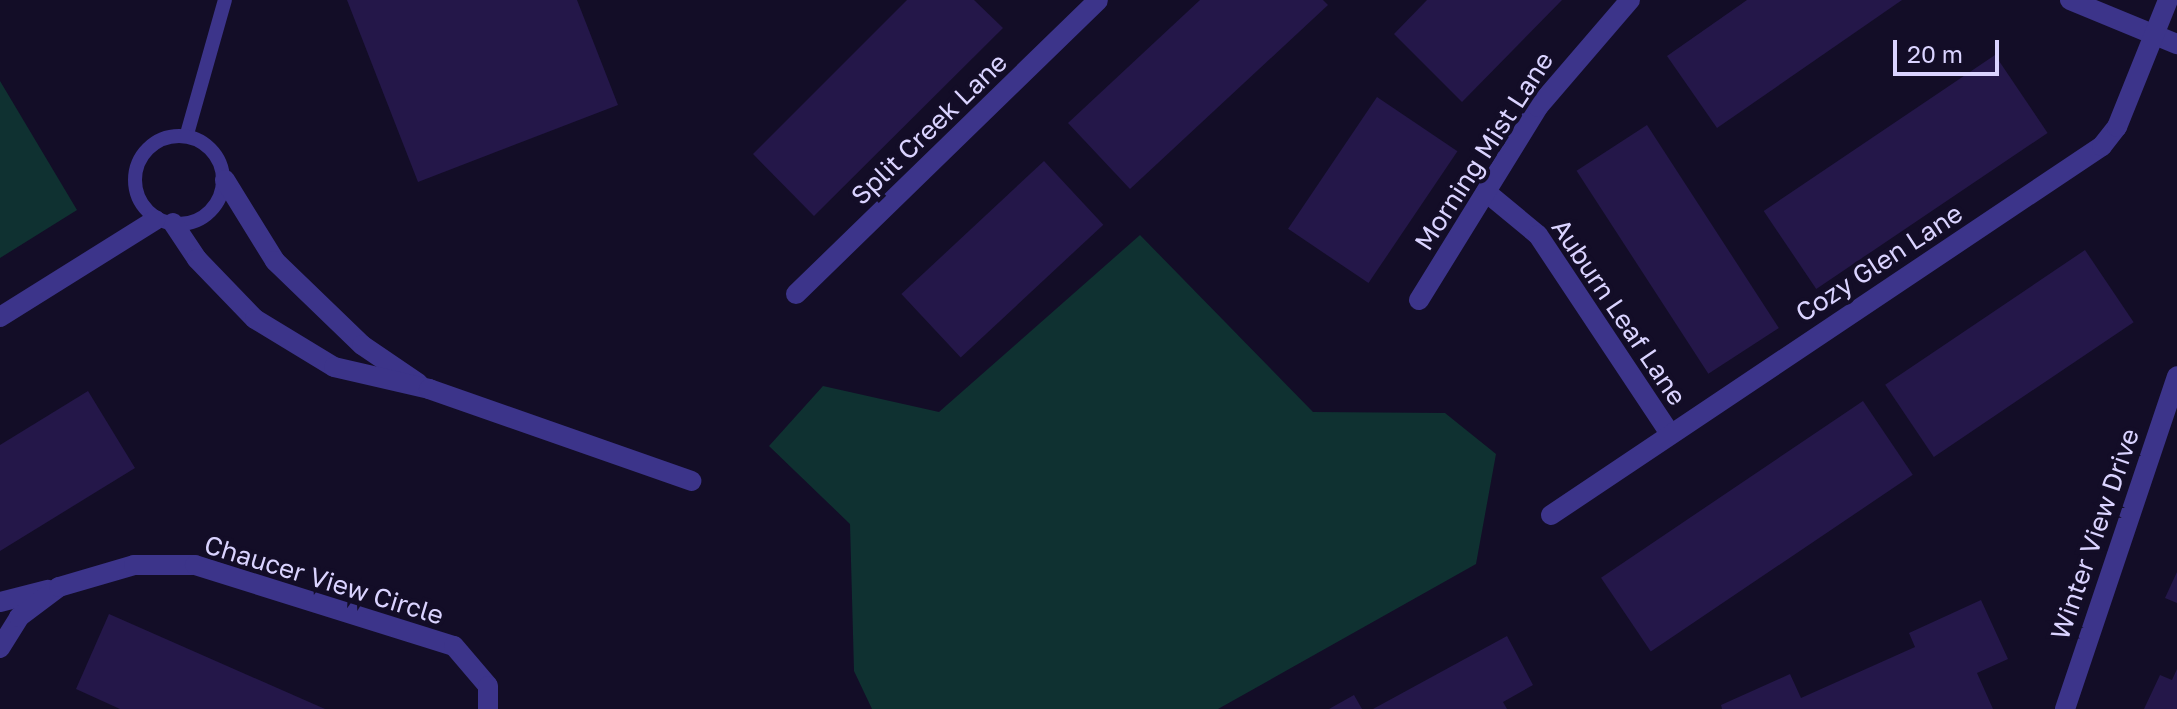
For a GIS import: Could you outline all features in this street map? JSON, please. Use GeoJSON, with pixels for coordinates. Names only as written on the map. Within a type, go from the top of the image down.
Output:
{"type":"FeatureCollection","features":[{"type":"Feature","properties":{"kind":"street","name":"Split Creek Lane"},"geometry":{"type":"LineString","coordinates":[[796,294],[1098,0]]}},
{"type":"Feature","properties":{"kind":"street","name":"Morning Mist Lane"},"geometry":{"type":"LineString","coordinates":[[1419,300],[1538,107],[1630,0]]}},
{"type":"Feature","properties":{"kind":"street"},"geometry":{"type":"LineString","coordinates":[[2070,0],[2177,44]]}},
{"type":"Feature","properties":{"kind":"street","name":"Cozy Glen Lane"},"geometry":{"type":"LineString","coordinates":[[1551,515],[1669,432],[2102,146],[2117,127],[2168,0]]}},
{"type":"Feature","properties":{"kind":"street"},"geometry":{"type":"LineString","coordinates":[[225,180],[257,238],[319,307],[362,345],[429,389]]}},
{"type":"Feature","properties":{"kind":"street","name":"Auburn Leaf Lane"},"geometry":{"type":"LineString","coordinates":[[1486,192],[1538,235],[1669,432]]}},
{"type":"Feature","properties":{"kind":"street"},"geometry":{"type":"LineString","coordinates":[[0,317],[164,222],[255,319],[291,345],[334,367],[429,389],[691,481]]}},
{"type":"Feature","properties":{"kind":"street","name":"Winter View Drive"},"geometry":{"type":"LineString","coordinates":[[2065,709],[2177,376]]}},
{"type":"Feature","properties":{"kind":"street","name":"Chaucer View Circle"},"geometry":{"type":"LineString","coordinates":[[0,602],[134,565],[164,563],[223,571],[454,646],[488,686],[488,709]]}},
{"type":"Feature","properties":{"kind":"street","name":"Chaucer View Circle"},"geometry":{"type":"LineString","coordinates":[[0,648],[19,617],[59,587]]}},
{"type":"Feature","properties":{"kind":"lane"},"geometry":{"type":"LineString","coordinates":[[187,134],[225,0]]}},
{"type":"Feature","properties":{"kind":"lane"},"geometry":{"type":"LineString","coordinates":[[187,134],[214,150],[225,180],[214,210],[186,226],[164,222],[135,195],[135,163],[156,139],[187,134]]}},
{"type":"Feature","properties":{"kind":"green space"},"geometry":{"type":"Polygon","coordinates":[[[0,81],[77,210],[0,258],[0,81]]]}},
{"type":"Feature","properties":{"kind":"green space"},"geometry":{"type":"Polygon","coordinates":[[[1140,235],[1313,412],[1445,413],[1496,454],[1476,564],[1218,709],[872,709],[854,671],[850,524],[769,446],[823,386],[939,412],[1140,235]]]}},
{"type":"Feature","properties":{"kind":"building"},"geometry":{"type":"Polygon","coordinates":[[[347,0],[577,0],[618,105],[418,182],[347,0]]]}},
{"type":"Feature","properties":{"kind":"building"},"geometry":{"type":"Polygon","coordinates":[[[907,0],[974,0],[1003,28],[814,216],[753,154],[907,0]]]}},
{"type":"Feature","properties":{"kind":"building"},"geometry":{"type":"Polygon","coordinates":[[[1200,0],[1323,0],[1328,5],[1130,189],[1068,123],[1200,0]]]}},
{"type":"Feature","properties":{"kind":"building"},"geometry":{"type":"Polygon","coordinates":[[[1427,0],[1562,0],[1462,102],[1394,34],[1427,0]]]}},
{"type":"Feature","properties":{"kind":"building"},"geometry":{"type":"Polygon","coordinates":[[[1747,0],[1902,0],[1717,128],[1667,56],[1747,0]]]}},
{"type":"Feature","properties":{"kind":"building"},"geometry":{"type":"Polygon","coordinates":[[[1995,55],[2048,133],[1816,289],[1764,211],[1995,55]]]}},
{"type":"Feature","properties":{"kind":"building"},"geometry":{"type":"Polygon","coordinates":[[[1377,97],[1457,151],[1369,283],[1288,229],[1377,97]]]}},
{"type":"Feature","properties":{"kind":"building"},"geometry":{"type":"Polygon","coordinates":[[[1647,125],[1779,328],[1708,374],[1577,171],[1647,125]]]}},
{"type":"Feature","properties":{"kind":"building"},"geometry":{"type":"Polygon","coordinates":[[[1044,161],[1103,225],[961,358],[901,294],[1044,161]]]}},
{"type":"Feature","properties":{"kind":"building"},"geometry":{"type":"Polygon","coordinates":[[[2085,250],[2134,322],[1934,457],[1885,385],[2085,250]]]}},
{"type":"Feature","properties":{"kind":"building"},"geometry":{"type":"Polygon","coordinates":[[[88,391],[135,468],[0,551],[0,445],[88,391]]]}},
{"type":"Feature","properties":{"kind":"building"},"geometry":{"type":"Polygon","coordinates":[[[1863,401],[1913,475],[1651,651],[1601,578],[1863,401]]]}},
{"type":"Feature","properties":{"kind":"building"},"geometry":{"type":"Polygon","coordinates":[[[2177,572],[2177,603],[2165,598],[2177,572]]]}},
{"type":"Feature","properties":{"kind":"building"},"geometry":{"type":"Polygon","coordinates":[[[1981,600],[2008,659],[1977,673],[1993,709],[1722,709],[1721,705],[1790,674],[1801,698],[1915,647],[1909,633],[1981,600]]]}},
{"type":"Feature","properties":{"kind":"building"},"geometry":{"type":"Polygon","coordinates":[[[109,614],[325,709],[120,709],[76,689],[109,614]]]}},
{"type":"Feature","properties":{"kind":"building"},"geometry":{"type":"Polygon","coordinates":[[[1507,636],[1533,685],[1503,702],[1507,709],[1373,709],[1507,636]]]}},
{"type":"Feature","properties":{"kind":"building"},"geometry":{"type":"Polygon","coordinates":[[[2177,669],[2177,709],[2144,709],[2160,675],[2172,680],[2177,669]]]}},
{"type":"Feature","properties":{"kind":"building"},"geometry":{"type":"Polygon","coordinates":[[[1354,695],[1362,709],[1329,709],[1354,695]]]}}]}
